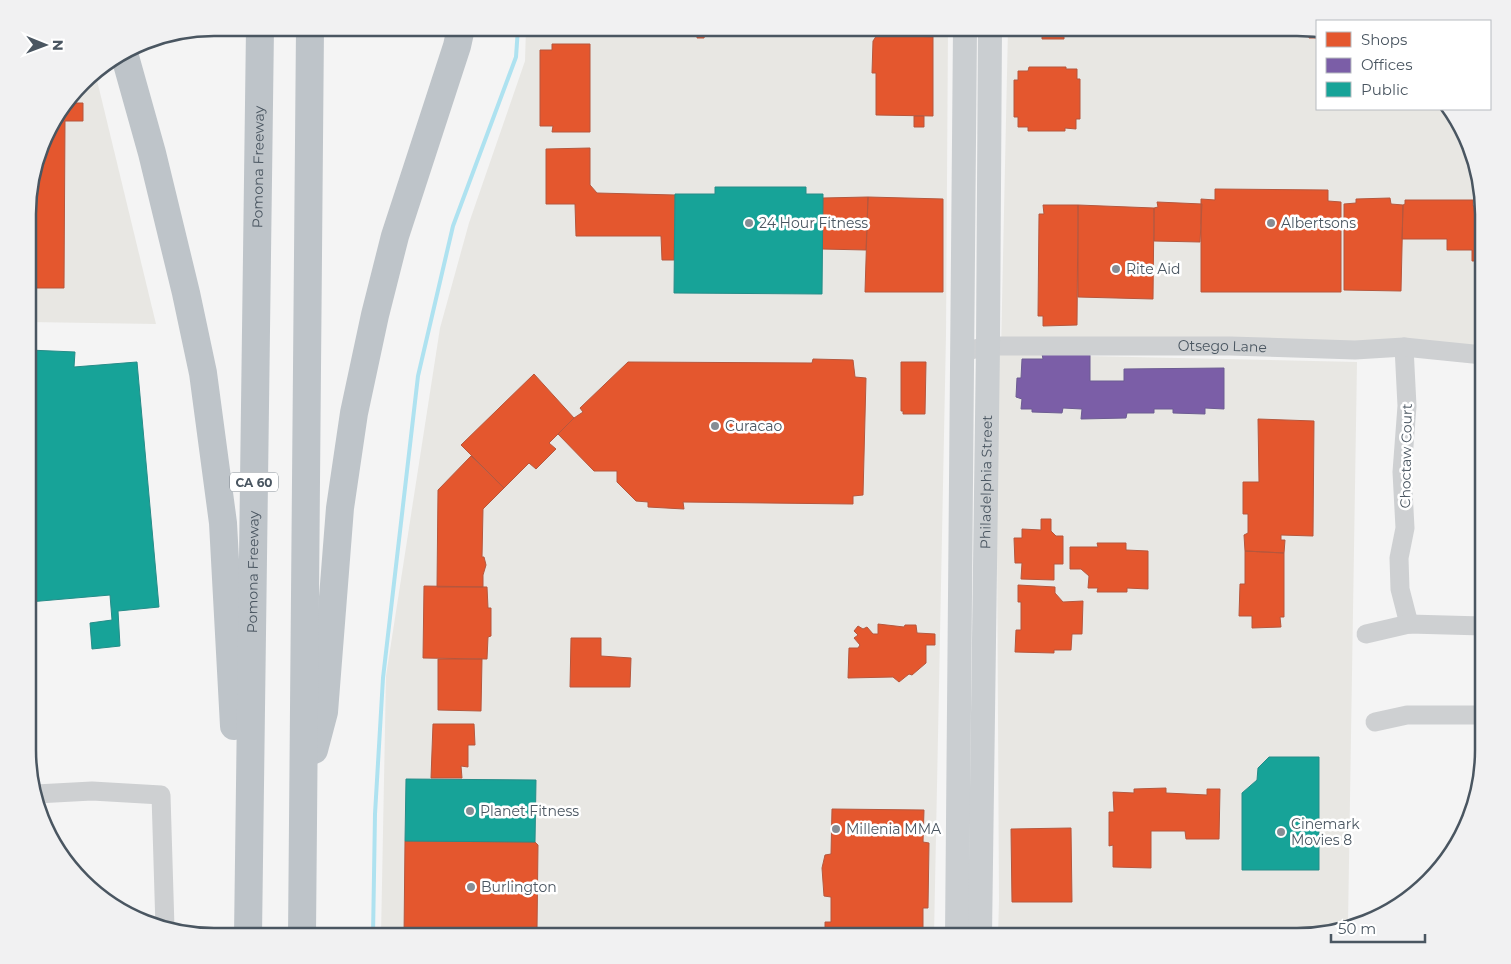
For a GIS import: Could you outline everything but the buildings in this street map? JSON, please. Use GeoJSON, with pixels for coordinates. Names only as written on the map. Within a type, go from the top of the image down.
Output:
{"type":"FeatureCollection","features":[{"type":"Feature","properties":{"kind":"highway","name":"Pomona Freeway"},"geometry":{"type":"LineString","coordinates":[[248,928],[260,36]]}},
{"type":"Feature","properties":{"kind":"highway"},"geometry":{"type":"LineString","coordinates":[[302,928],[310,36]]}},
{"type":"Feature","properties":{"kind":"highway"},"geometry":{"type":"LineString","coordinates":[[303,790],[324,712],[340,508],[354,413],[374,315],[395,236],[459,36]]}},
{"type":"Feature","properties":{"kind":"highway"},"geometry":{"type":"LineString","coordinates":[[126,60],[155,162],[203,373],[223,523],[248,928]]}},
{"type":"Feature","properties":{"kind":"main road","name":"Philadelphia Street"},"geometry":{"type":"LineString","coordinates":[[957,928],[965,36]]}},
{"type":"Feature","properties":{"kind":"main road","name":"Philadelphia Street"},"geometry":{"type":"LineString","coordinates":[[980,928],[990,36]]}},
{"type":"Feature","properties":{"kind":"main road"},"geometry":{"type":"LineString","coordinates":[[964,180],[970,181],[974,186],[977,193],[977,214],[988,234]]}},
{"type":"Feature","properties":{"kind":"street","name":"Otsego Lane"},"geometry":{"type":"LineString","coordinates":[[962,352],[988,346],[1221,346],[1355,350],[1404,347],[1474,354]]}},
{"type":"Feature","properties":{"kind":"street","name":"Choctaw Court"},"geometry":{"type":"LineString","coordinates":[[1404,347],[1407,406],[1402,472],[1405,528],[1399,558],[1400,589],[1409,624]]}},
{"type":"Feature","properties":{"kind":"street"},"geometry":{"type":"LineString","coordinates":[[1366,634],[1409,624],[1475,626]]}},
{"type":"Feature","properties":{"kind":"street"},"geometry":{"type":"LineString","coordinates":[[1374,722],[1407,715],[1475,715]]}},
{"type":"Feature","properties":{"kind":"street"},"geometry":{"type":"LineString","coordinates":[[42,794],[92,791],[161,795],[165,921]]}},
{"type":"Feature","properties":{"kind":"shaded area"},"geometry":{"type":"Polygon","coordinates":[[[526,36],[948,36],[946,335],[934,928],[381,928],[386,676],[440,328],[469,223],[525,61],[526,36]]]}},
{"type":"Feature","properties":{"kind":"shaded area"},"geometry":{"type":"Polygon","coordinates":[[[1008,36],[1296,36],[1316,38],[1316,110],[1441,110],[1461,146],[1469,168],[1474,203],[1474,345],[1001,350],[1008,36]]]}},
{"type":"Feature","properties":{"kind":"shaded area"},"geometry":{"type":"Polygon","coordinates":[[[97,80],[156,324],[36,322],[36,215],[42,168],[50,146],[66,115],[97,80]]]}},
{"type":"Feature","properties":{"kind":"shaded area"},"geometry":{"type":"Polygon","coordinates":[[[996,354],[1357,362],[1348,920],[1320,926],[1296,928],[998,928],[996,354]]]}},
{"type":"Feature","properties":{"kind":"waterway"},"geometry":{"type":"LineString","coordinates":[[373,928],[375,814],[383,678],[418,376],[453,226],[516,57],[517,36]]}},
{"type":"Feature","properties":{"kind":"place","name":"24 Hour Fitness"},"geometry":{"type":"Point","coordinates":[749,223]}},
{"type":"Feature","properties":{"kind":"place","name":"Albertsons"},"geometry":{"type":"Point","coordinates":[1271,223]}},
{"type":"Feature","properties":{"kind":"place","name":"Rite Aid"},"geometry":{"type":"Point","coordinates":[1116,269]}},
{"type":"Feature","properties":{"kind":"place","name":"Curacao"},"geometry":{"type":"Point","coordinates":[715,426]}},
{"type":"Feature","properties":{"kind":"place","name":"Planet Fitness"},"geometry":{"type":"Point","coordinates":[470,811]}},
{"type":"Feature","properties":{"kind":"place","name":"Millenia MMA"},"geometry":{"type":"Point","coordinates":[836,829]}},
{"type":"Feature","properties":{"kind":"place","name":"Cinemark Movies 8"},"geometry":{"type":"Point","coordinates":[1281,832]}},
{"type":"Feature","properties":{"kind":"place","name":"Burlington"},"geometry":{"type":"Point","coordinates":[471,887]}}]}
